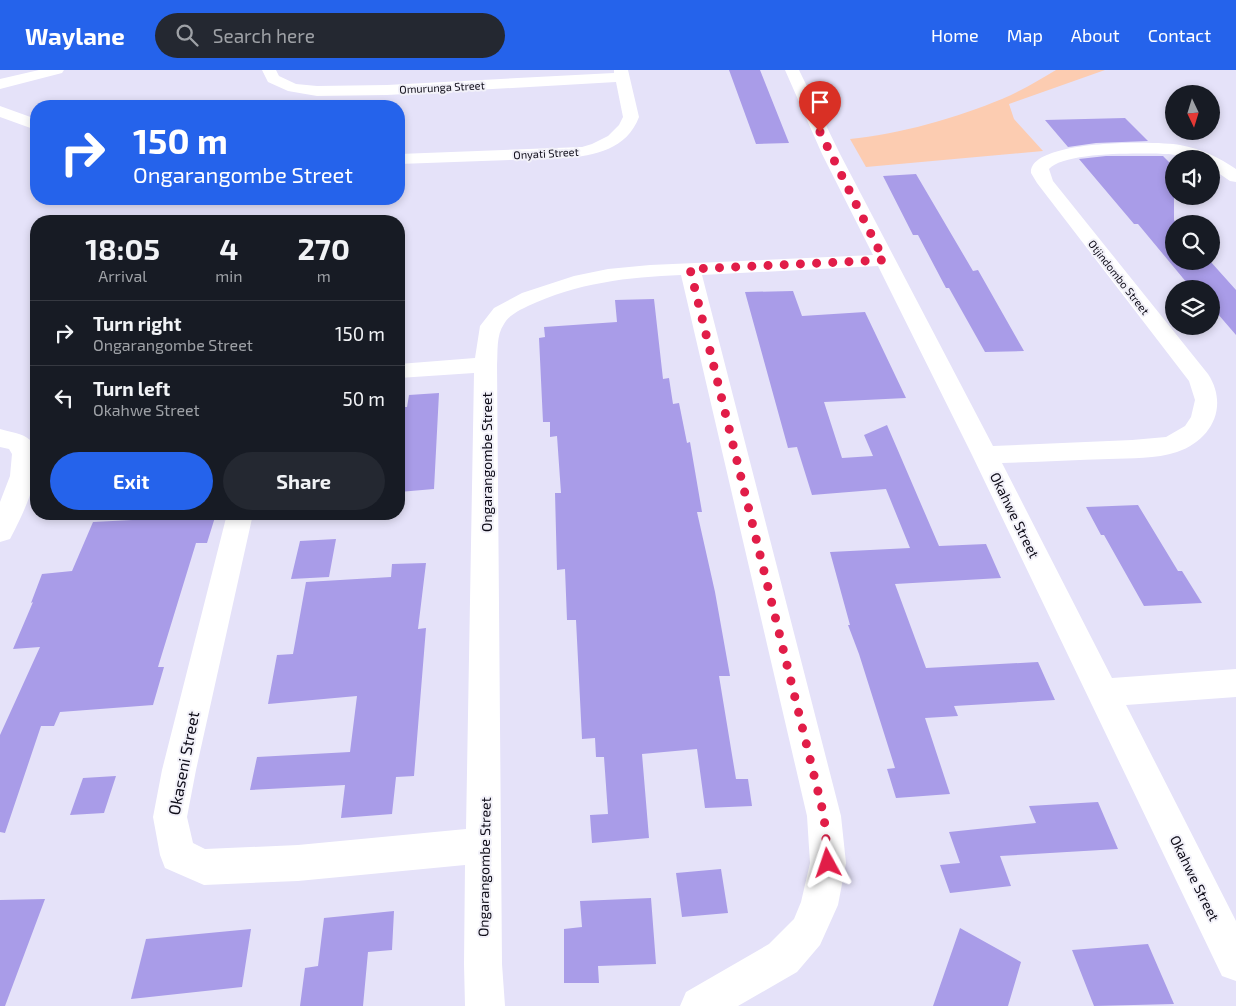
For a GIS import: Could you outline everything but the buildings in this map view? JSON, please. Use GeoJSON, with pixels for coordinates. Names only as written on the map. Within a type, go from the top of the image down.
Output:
{"type":"FeatureCollection","features":[{"type":"Feature","properties":{"kind":"street"},"geometry":{"type":"LineString","coordinates":[[0,84],[57,70]]}},
{"type":"Feature","properties":{"kind":"street","name":"Omurunga Street"},"geometry":{"type":"LineString","coordinates":[[269,70],[273,79],[293,88],[317,91],[387,90],[622,74]]}},
{"type":"Feature","properties":{"kind":"street","name":"Okahwe Street"},"geometry":{"type":"LineString","coordinates":[[792,70],[820,132],[985,455],[1236,962]]}},
{"type":"Feature","properties":{"kind":"street","name":"Onyati Street"},"geometry":{"type":"LineString","coordinates":[[405,159],[556,153],[598,148],[619,135],[629,123],[631,117],[622,74]]}},
{"type":"Feature","properties":{"kind":"street"},"geometry":{"type":"LineString","coordinates":[[0,111],[30,123]]}},
{"type":"Feature","properties":{"kind":"street","name":"Otjindombo Street"},"geometry":{"type":"LineString","coordinates":[[985,455],[1113,450],[1171,445],[1194,432],[1203,418],[1207,400],[1200,380],[1040,174],[1040,168],[1043,163],[1064,153],[1094,150],[1174,150]]}},
{"type":"Feature","properties":{"kind":"street"},"geometry":{"type":"LineString","coordinates":[[1220,166],[1236,177]]}},
{"type":"Feature","properties":{"kind":"street","name":"Ongarangombe Street"},"geometry":{"type":"LineString","coordinates":[[485,1006],[483,964],[486,365],[488,336],[494,320],[511,307],[533,297],[567,285],[607,275],[690,269],[884,260]]}},
{"type":"Feature","properties":{"kind":"street"},"geometry":{"type":"LineString","coordinates":[[690,269],[824,816],[828,863],[819,905],[807,932],[783,958],[700,1006]]}},
{"type":"Feature","properties":{"kind":"street"},"geometry":{"type":"LineString","coordinates":[[405,371],[486,365]]}},
{"type":"Feature","properties":{"kind":"street"},"geometry":{"type":"LineString","coordinates":[[0,438],[18,444],[23,448],[25,454],[23,478],[0,532]]}},
{"type":"Feature","properties":{"kind":"street","name":"Okaseni Street"},"geometry":{"type":"LineString","coordinates":[[239,520],[179,770],[170,817],[178,855],[204,867],[298,863],[485,845]]}},
{"type":"Feature","properties":{"kind":"street"},"geometry":{"type":"LineString","coordinates":[[1104,693],[1236,683]]}},
{"type":"Feature","properties":{"kind":"shaded area"},"geometry":{"type":"Polygon","coordinates":[[[1056,70],[1105,70],[1009,104],[1014,119],[1043,151],[866,167],[850,139],[888,134],[985,106],[1009,96],[1056,70]]]}},
{"type":"Feature","properties":{"kind":"route"},"geometry":{"type":"LineString","coordinates":[[820,132],[884,260],[690,269],[824,816],[828,863]]}}]}
